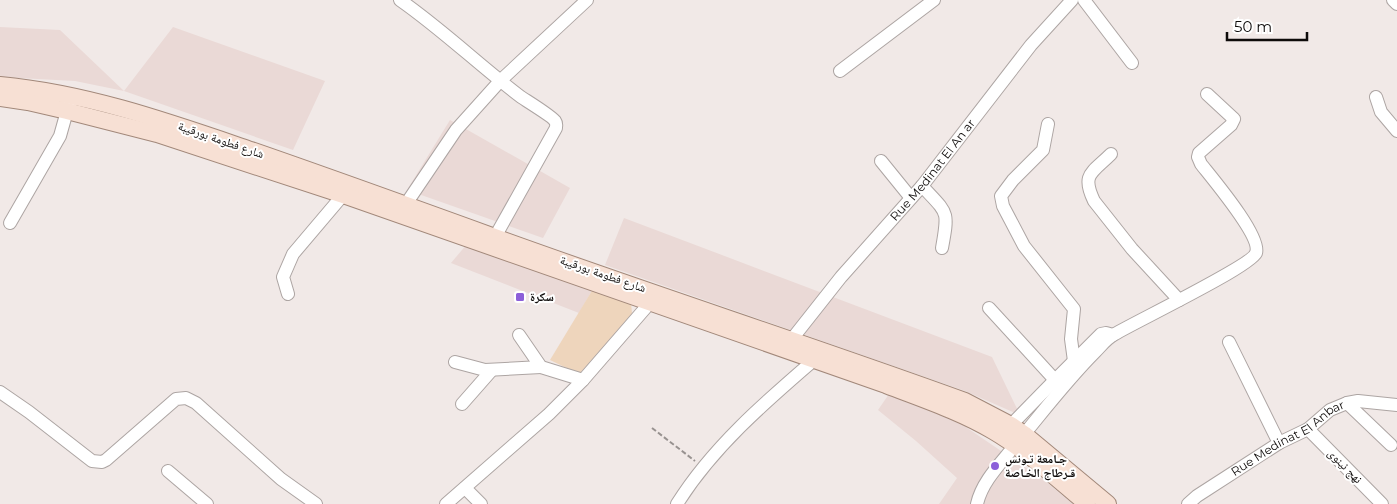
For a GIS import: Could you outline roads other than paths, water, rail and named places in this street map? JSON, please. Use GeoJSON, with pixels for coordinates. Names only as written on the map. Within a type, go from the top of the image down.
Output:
{"type":"FeatureCollection","features":[{"type":"Feature","properties":{"kind":"main road","name":"شارع فطومة بورقيبة"},"geometry":{"type":"LineString","coordinates":[[0,85],[32,88],[69,104],[157,134],[654,299],[792,339],[965,401],[1017,435],[1108,504]]}},
{"type":"Feature","properties":{"kind":"main road","name":"شارع فطومة بورقيبة"},"geometry":{"type":"LineString","coordinates":[[0,98],[28,102],[117,106],[406,204],[814,360],[1017,435],[1088,504]]}},
{"type":"Feature","properties":{"kind":"street"},"geometry":{"type":"LineString","coordinates":[[400,0],[429,20],[500,81],[537,109],[554,119],[556,123],[556,128],[494,237]]}},
{"type":"Feature","properties":{"kind":"street"},"geometry":{"type":"LineString","coordinates":[[406,204],[456,130],[500,81],[587,0]]}},
{"type":"Feature","properties":{"kind":"street"},"geometry":{"type":"LineString","coordinates":[[840,71],[934,0]]}},
{"type":"Feature","properties":{"kind":"street","name":"Rue Medinat El An ar"},"geometry":{"type":"LineString","coordinates":[[792,339],[841,277],[922,186],[1032,45],[1072,0]]}},
{"type":"Feature","properties":{"kind":"street"},"geometry":{"type":"LineString","coordinates":[[1084,0],[1132,63]]}},
{"type":"Feature","properties":{"kind":"street"},"geometry":{"type":"LineString","coordinates":[[1393,0],[1397,4]]}},
{"type":"Feature","properties":{"kind":"street"},"geometry":{"type":"LineString","coordinates":[[1017,435],[1083,364],[1113,335],[1253,258],[1256,248],[1252,236],[1231,201],[1201,164],[1198,157],[1199,153],[1234,119],[1207,94]]}},
{"type":"Feature","properties":{"kind":"street"},"geometry":{"type":"LineString","coordinates":[[1376,97],[1381,112],[1397,131]]}},
{"type":"Feature","properties":{"kind":"street"},"geometry":{"type":"LineString","coordinates":[[10,223],[60,136],[69,104]]}},
{"type":"Feature","properties":{"kind":"street"},"geometry":{"type":"LineString","coordinates":[[1048,124],[1043,150],[1013,180],[1001,196],[1003,206],[1024,246],[1074,309],[1071,339],[1074,361]]}},
{"type":"Feature","properties":{"kind":"street"},"geometry":{"type":"LineString","coordinates":[[1111,154],[1088,178],[1087,183],[1094,201],[1132,249],[1179,300]]}},
{"type":"Feature","properties":{"kind":"street"},"geometry":{"type":"LineString","coordinates":[[881,161],[911,198]]}},
{"type":"Feature","properties":{"kind":"street"},"geometry":{"type":"LineString","coordinates":[[922,186],[944,209],[947,222],[942,248]]}},
{"type":"Feature","properties":{"kind":"street"},"geometry":{"type":"LineString","coordinates":[[288,294],[283,277],[293,254],[343,195]]}},
{"type":"Feature","properties":{"kind":"street"},"geometry":{"type":"LineString","coordinates":[[446,504],[549,414],[583,380],[654,299]]}},
{"type":"Feature","properties":{"kind":"street"},"geometry":{"type":"LineString","coordinates":[[989,308],[1055,380]]}},
{"type":"Feature","properties":{"kind":"street"},"geometry":{"type":"LineString","coordinates":[[977,504],[979,495],[1055,380],[1101,334],[1113,335]]}},
{"type":"Feature","properties":{"kind":"street"},"geometry":{"type":"LineString","coordinates":[[519,335],[541,367]]}},
{"type":"Feature","properties":{"kind":"street"},"geometry":{"type":"LineString","coordinates":[[1229,342],[1279,443]]}},
{"type":"Feature","properties":{"kind":"street"},"geometry":{"type":"LineString","coordinates":[[677,504],[703,467],[761,405],[814,360]]}},
{"type":"Feature","properties":{"kind":"street"},"geometry":{"type":"LineString","coordinates":[[455,362],[476,369],[491,371],[541,367],[583,380]]}},
{"type":"Feature","properties":{"kind":"street"},"geometry":{"type":"LineString","coordinates":[[462,404],[491,371]]}},
{"type":"Feature","properties":{"kind":"street"},"geometry":{"type":"LineString","coordinates":[[0,392],[92,461],[97,462],[106,460],[176,399],[186,398],[196,404],[281,479],[311,502]]}},
{"type":"Feature","properties":{"kind":"street","name":"Rue Medinat El Anbar"},"geometry":{"type":"LineString","coordinates":[[1188,504],[1197,496],[1279,443],[1308,429],[1330,410],[1358,401],[1397,405]]}},
{"type":"Feature","properties":{"kind":"street"},"geometry":{"type":"LineString","coordinates":[[1347,403],[1390,445]]}},
{"type":"Feature","properties":{"kind":"street","name":"نهج نینوى"},"geometry":{"type":"LineString","coordinates":[[1308,429],[1382,504]]}},
{"type":"Feature","properties":{"kind":"street"},"geometry":{"type":"LineString","coordinates":[[168,471],[204,503]]}},
{"type":"Feature","properties":{"kind":"street"},"geometry":{"type":"LineString","coordinates":[[465,488],[481,504]]}},
{"type":"Feature","properties":{"kind":"place","name":"سكرة"},"geometry":{"type":"Point","coordinates":[520,297]}},
{"type":"Feature","properties":{"kind":"place","name":"جـامعة تـونس قـرطاج الخـاصة"},"geometry":{"type":"Point","coordinates":[995,466]}}]}
